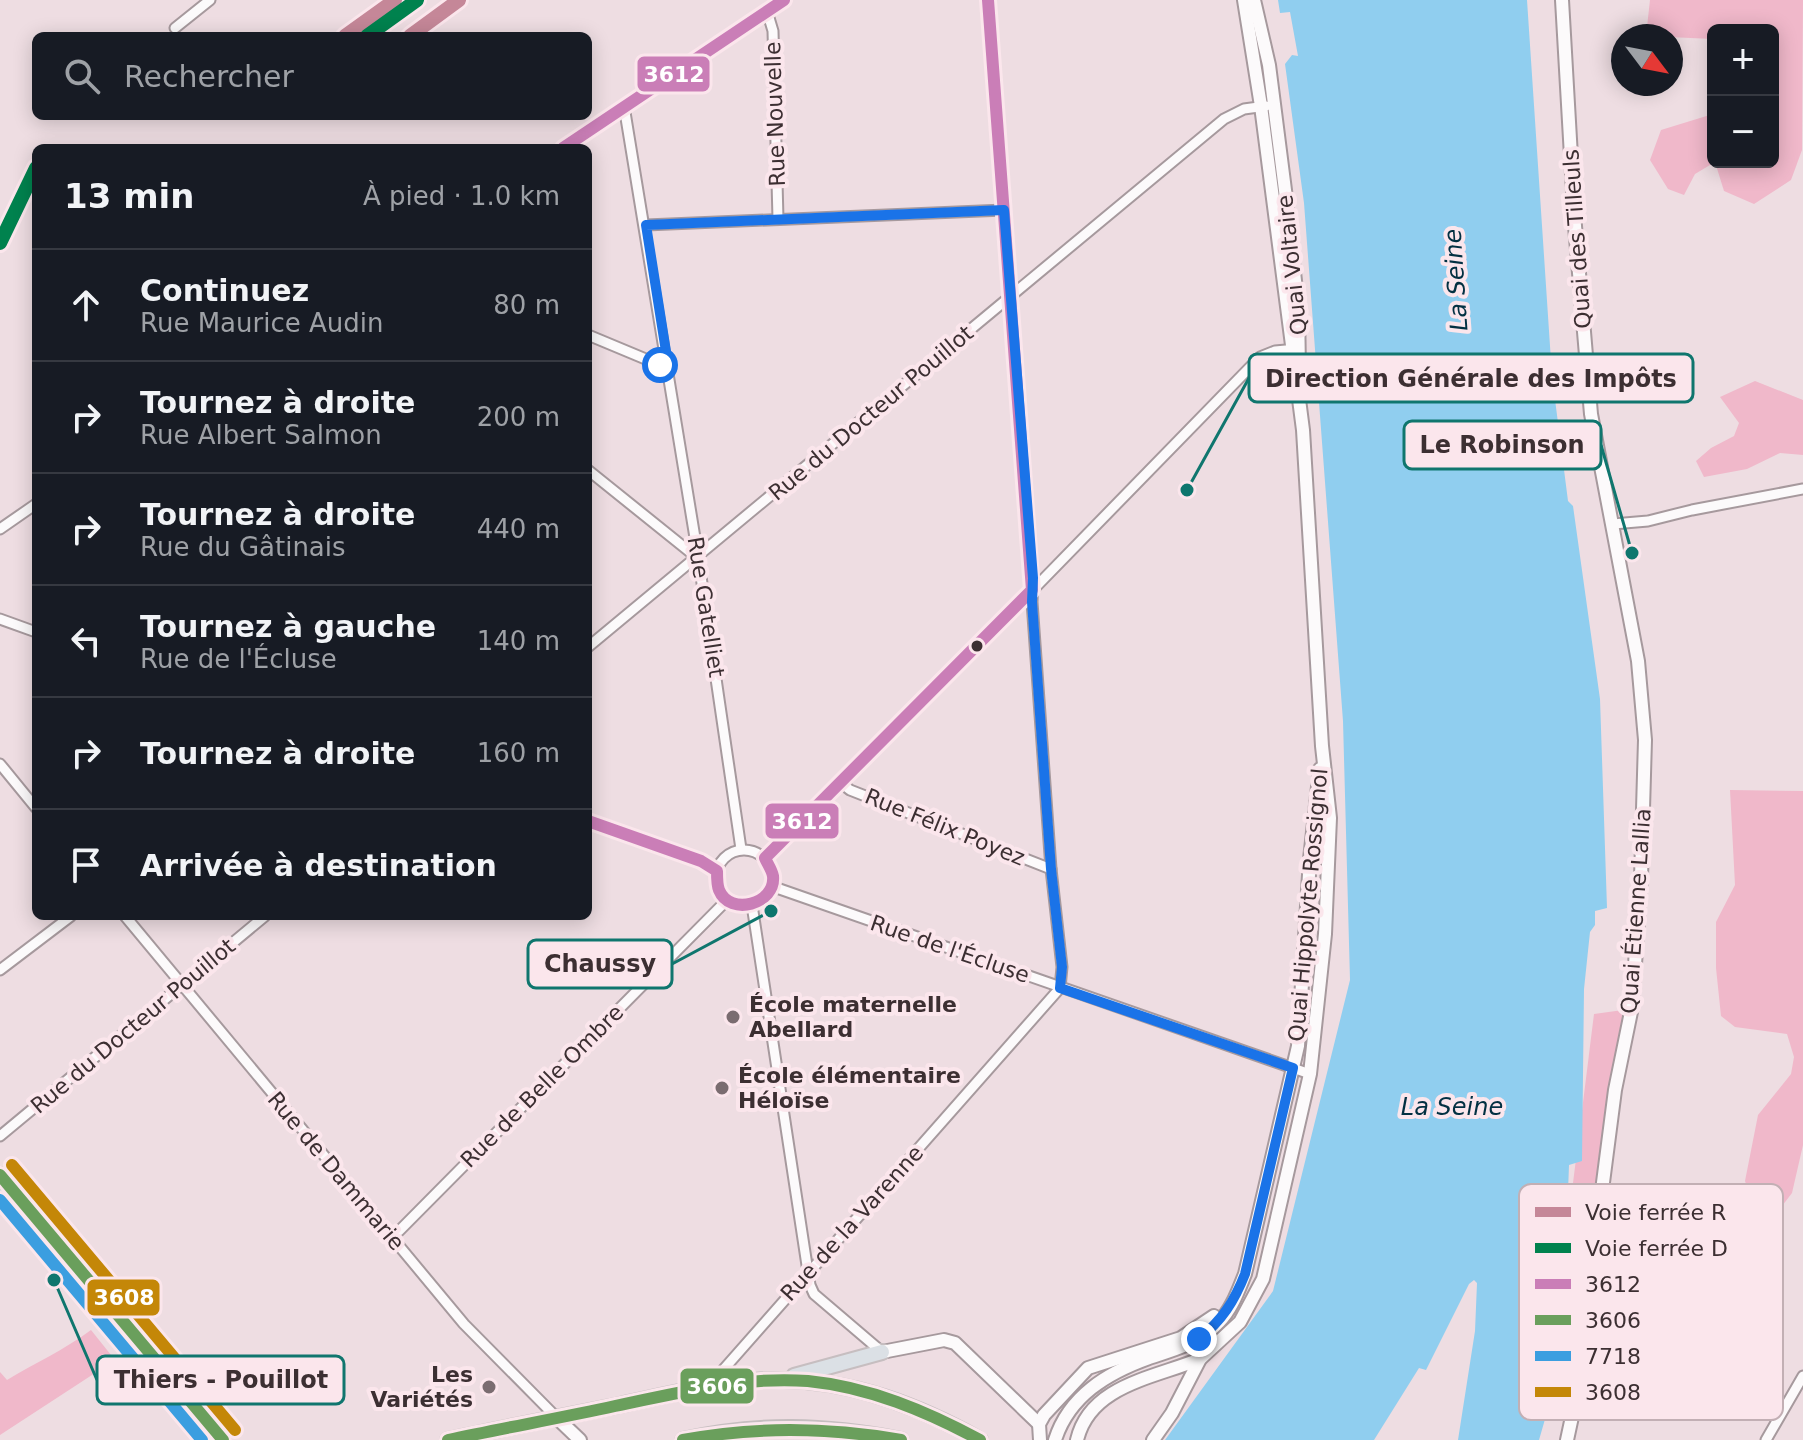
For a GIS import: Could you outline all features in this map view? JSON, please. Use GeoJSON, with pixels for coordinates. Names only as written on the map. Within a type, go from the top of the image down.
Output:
{"type":"FeatureCollection","features":[{"type":"Feature","properties":{"kind":"main road"},"geometry":{"type":"LineString","coordinates":[[0,1175],[223,1440]]}},
{"type":"Feature","properties":{"kind":"main road"},"geometry":{"type":"LineString","coordinates":[[0,1197],[206,1440]]}},
{"type":"Feature","properties":{"kind":"main road"},"geometry":{"type":"LineString","coordinates":[[782,1380],[882,1352]]}},
{"type":"Feature","properties":{"kind":"main road"},"geometry":{"type":"LineString","coordinates":[[448,1440],[707,1387],[782,1380],[832,1384],[892,1399],[945,1420],[980,1440]]}},
{"type":"Feature","properties":{"kind":"main road"},"geometry":{"type":"LineString","coordinates":[[683,1440],[747,1428],[827,1429],[901,1440]]}},
{"type":"Feature","properties":{"kind":"street"},"geometry":{"type":"LineString","coordinates":[[175,28],[210,0]]}},
{"type":"Feature","properties":{"kind":"street"},"geometry":{"type":"LineString","coordinates":[[569,144],[784,0]]}},
{"type":"Feature","properties":{"kind":"street"},"geometry":{"type":"LineString","coordinates":[[988,0],[1051,869],[1062,967],[1060,988]]}},
{"type":"Feature","properties":{"kind":"street","name":"Quai Voltaire"},"geometry":{"type":"LineString","coordinates":[[1244,0],[1285,190],[1297,385]]}},
{"type":"Feature","properties":{"kind":"street","name":"Quai Voltaire"},"geometry":{"type":"LineString","coordinates":[[1254,0],[1269,65],[1267,105]]}},
{"type":"Feature","properties":{"kind":"street","name":"Quai des Tilleuls"},"geometry":{"type":"LineString","coordinates":[[1562,0],[1575,226],[1591,414],[1613,524]]}},
{"type":"Feature","properties":{"kind":"street","name":"Rue Nouvelle"},"geometry":{"type":"LineString","coordinates":[[767,11],[773,31],[778,219]]}},
{"type":"Feature","properties":{"kind":"street","name":"Rue du Docteur Pouillot"},"geometry":{"type":"LineString","coordinates":[[592,644],[1224,119],[1234,113],[1267,105]]}},
{"type":"Feature","properties":{"kind":"street","name":"Rue Gatelliet"},"geometry":{"type":"LineString","coordinates":[[624,106],[668,364],[741,849]]}},
{"type":"Feature","properties":{"kind":"street"},"geometry":{"type":"LineString","coordinates":[[646,225],[1004,210]]}},
{"type":"Feature","properties":{"kind":"street"},"geometry":{"type":"LineString","coordinates":[[592,337],[660,365],[668,364]]}},
{"type":"Feature","properties":{"kind":"street"},"geometry":{"type":"LineString","coordinates":[[765,858],[1260,357],[1295,349]]}},
{"type":"Feature","properties":{"kind":"street","name":"Quai Hippolyte Rossignol"},"geometry":{"type":"LineString","coordinates":[[1153,1440],[1172,1413],[1200,1359],[1240,1322],[1263,1279],[1310,1074],[1325,934],[1330,818],[1322,746],[1303,430],[1297,385]]}},
{"type":"Feature","properties":{"kind":"street"},"geometry":{"type":"LineString","coordinates":[[592,473],[698,556]]}},
{"type":"Feature","properties":{"kind":"street"},"geometry":{"type":"LineString","coordinates":[[1613,524],[1648,521],[1803,489]]}},
{"type":"Feature","properties":{"kind":"street"},"geometry":{"type":"LineString","coordinates":[[0,529],[32,507]]}},
{"type":"Feature","properties":{"kind":"street","name":"Quai Étienne Lallia"},"geometry":{"type":"LineString","coordinates":[[1603,1184],[1615,1090],[1632,1007],[1641,878],[1645,740],[1638,661],[1613,524]]}},
{"type":"Feature","properties":{"kind":"street"},"geometry":{"type":"LineString","coordinates":[[0,619],[32,631]]}},
{"type":"Feature","properties":{"kind":"street","name":"Quai Hippolyte Rossignol"},"geometry":{"type":"LineString","coordinates":[[1055,1440],[1073,1405],[1091,1387],[1117,1371],[1199,1339],[1219,1323],[1236,1297],[1245,1274],[1298,1046],[1310,859],[1322,746]]}},
{"type":"Feature","properties":{"kind":"street"},"geometry":{"type":"LineString","coordinates":[[0,764],[32,803]]}},
{"type":"Feature","properties":{"kind":"street","name":"Rue Félix Poyez"},"geometry":{"type":"LineString","coordinates":[[841,783],[850,790],[1051,869]]}},
{"type":"Feature","properties":{"kind":"street"},"geometry":{"type":"LineString","coordinates":[[592,822],[701,861],[717,871]]}},
{"type":"Feature","properties":{"kind":"street"},"geometry":{"type":"LineString","coordinates":[[741,849],[765,858],[772,871],[771,886],[761,901],[752,905],[727,900],[717,887],[717,871],[726,856],[741,849]]}},
{"type":"Feature","properties":{"kind":"street","name":"Rue de l'Écluse"},"geometry":{"type":"LineString","coordinates":[[771,886],[1310,1074]]}},
{"type":"Feature","properties":{"kind":"street","name":"Rue de Belle Ombre"},"geometry":{"type":"LineString","coordinates":[[391,1236],[727,900]]}},
{"type":"Feature","properties":{"kind":"street"},"geometry":{"type":"LineString","coordinates":[[752,905],[814,1294],[882,1352],[944,1340],[955,1343],[1039,1424],[1040,1440]]}},
{"type":"Feature","properties":{"kind":"street"},"geometry":{"type":"LineString","coordinates":[[0,970],[66,920]]}},
{"type":"Feature","properties":{"kind":"street","name":"Rue de Dammarie"},"geometry":{"type":"LineString","coordinates":[[128,920],[464,1324],[557,1418]]}},
{"type":"Feature","properties":{"kind":"street","name":"Rue du Docteur Pouillot"},"geometry":{"type":"LineString","coordinates":[[0,1136],[260,920]]}},
{"type":"Feature","properties":{"kind":"street","name":"Rue de la Varenne"},"geometry":{"type":"LineString","coordinates":[[707,1387],[1060,988]]}},
{"type":"Feature","properties":{"kind":"street"},"geometry":{"type":"LineString","coordinates":[[1039,1424],[1088,1368],[1181,1338],[1205,1324],[1236,1297]]}},
{"type":"Feature","properties":{"kind":"street"},"geometry":{"type":"LineString","coordinates":[[1077,1440],[1081,1423],[1099,1401],[1119,1389],[1200,1359]]}},
{"type":"Feature","properties":{"kind":"street"},"geometry":{"type":"LineString","coordinates":[[1783,1411],[1803,1376]]}},
{"type":"Feature","properties":{"kind":"street"},"geometry":{"type":"LineString","coordinates":[[557,1418],[580,1440]]}},
{"type":"Feature","properties":{"kind":"street","name":"Quai Étienne Lallia"},"geometry":{"type":"LineString","coordinates":[[1567,1440],[1571,1420]]}},
{"type":"Feature","properties":{"kind":"street"},"geometry":{"type":"LineString","coordinates":[[1766,1440],[1778,1420]]}},
{"type":"Feature","properties":{"kind":"shaded area"},"geometry":{"type":"Polygon","coordinates":[[[1650,0],[1803,0],[1802,150],[1791,180],[1754,204],[1724,191],[1717,168],[1779,168],[1779,24],[1707,24],[1707,39],[1683,38],[1683,24],[1647,24],[1650,0]]]}},
{"type":"Feature","properties":{"kind":"shaded area"},"geometry":{"type":"Polygon","coordinates":[[[1707,116],[1707,167],[1695,174],[1684,195],[1668,189],[1650,160],[1661,130],[1707,116]]]}},
{"type":"Feature","properties":{"kind":"shaded area"},"geometry":{"type":"Polygon","coordinates":[[[1755,381],[1803,400],[1803,455],[1780,453],[1747,469],[1704,477],[1696,461],[1711,448],[1734,436],[1739,423],[1720,397],[1755,381]]]}},
{"type":"Feature","properties":{"kind":"shaded area"},"geometry":{"type":"Polygon","coordinates":[[[1730,790],[1803,791],[1803,1145],[1792,1193],[1783,1205],[1783,1184],[1746,1184],[1745,1181],[1758,1115],[1791,1074],[1794,1057],[1787,1034],[1735,1027],[1721,1016],[1716,968],[1716,922],[1735,885],[1730,790]]]}},
{"type":"Feature","properties":{"kind":"shaded area"},"geometry":{"type":"Polygon","coordinates":[[[1623,1010],[1599,1184],[1574,1184],[1573,1183],[1594,1014],[1623,1010]]]}},
{"type":"Feature","properties":{"kind":"shaded area"},"geometry":{"type":"Polygon","coordinates":[[[91,1330],[115,1360],[0,1435],[0,1372],[7,1380],[91,1330]]]}},
{"type":"Feature","properties":{"kind":"water","name":"La Seine"},"geometry":{"type":"Polygon","coordinates":[[[1278,0],[1527,0],[1552,376],[1568,501],[1573,506],[1600,699],[1607,908],[1595,911],[1584,989],[1582,1161],[1569,1165],[1568,1184],[1519,1184],[1519,1420],[1545,1420],[1539,1440],[1458,1440],[1475,1331],[1477,1283],[1474,1280],[1469,1284],[1426,1370],[1419,1368],[1374,1440],[1165,1440],[1273,1291],[1350,980],[1343,721],[1304,203],[1285,64],[1292,55],[1298,56],[1290,12],[1280,13],[1278,0]]]}},
{"type":"Feature","properties":{"kind":"rail line","name":"R"},"geometry":{"type":"LineString","coordinates":[[351,32],[395,0]]}},
{"type":"Feature","properties":{"kind":"rail line","name":"D"},"geometry":{"type":"LineString","coordinates":[[373,32],[417,0]]}},
{"type":"Feature","properties":{"kind":"rail line","name":"R"},"geometry":{"type":"LineString","coordinates":[[415,32],[459,0]]}},
{"type":"Feature","properties":{"kind":"rail line","name":"D"},"geometry":{"type":"LineString","coordinates":[[0,243],[32,176]]}},
{"type":"Feature","properties":{"kind":"transit line","name":"3612"},"geometry":{"type":"LineString","coordinates":[[569,144],[784,0]]}},
{"type":"Feature","properties":{"kind":"transit line","name":"3612"},"geometry":{"type":"LineString","coordinates":[[592,822],[701,861],[717,871],[719,890],[732,903],[742,905],[760,900],[772,886],[773,876],[765,858],[1032,590],[988,0]]}},
{"type":"Feature","properties":{"kind":"transit line","name":"3608"},"geometry":{"type":"LineString","coordinates":[[12,1165],[235,1430]]}},
{"type":"Feature","properties":{"kind":"transit line","name":"3606"},"geometry":{"type":"LineString","coordinates":[[0,1175],[223,1440]]}},
{"type":"Feature","properties":{"kind":"transit line","name":"7718"},"geometry":{"type":"LineString","coordinates":[[0,1200],[202,1440]]}},
{"type":"Feature","properties":{"kind":"transit line","name":"3606"},"geometry":{"type":"LineString","coordinates":[[448,1440],[711,1387],[783,1380],[831,1384],[875,1395],[918,1410],[980,1440]]}},
{"type":"Feature","properties":{"kind":"transit line","name":"3606"},"geometry":{"type":"LineString","coordinates":[[683,1440],[765,1430],[819,1431],[901,1440]]}},
{"type":"Feature","properties":{"kind":"place","name":"Direction Générale des Impôts"},"geometry":{"type":"Point","coordinates":[1187,490]}},
{"type":"Feature","properties":{"kind":"place","name":"Le Robinson"},"geometry":{"type":"Point","coordinates":[1632,553]}},
{"type":"Feature","properties":{"kind":"place","name":"Chaussy"},"geometry":{"type":"Point","coordinates":[771,911]}},
{"type":"Feature","properties":{"kind":"place","name":"École maternelle Abellard"},"geometry":{"type":"Point","coordinates":[733,1017]}},
{"type":"Feature","properties":{"kind":"place","name":"École élémentaire Héloïse"},"geometry":{"type":"Point","coordinates":[722,1088]}},
{"type":"Feature","properties":{"kind":"place","name":"Thiers - Pouillot"},"geometry":{"type":"Point","coordinates":[54,1280]}},
{"type":"Feature","properties":{"kind":"place","name":"Les Variétés"},"geometry":{"type":"Point","coordinates":[489,1387]}},
{"type":"Feature","properties":{"kind":"route"},"geometry":{"type":"LineString","coordinates":[[660,365],[668,364],[646,225],[1004,210],[1033,578],[1032,602],[1051,869],[1062,967],[1060,988],[1293,1068],[1245,1274],[1234,1301],[1219,1323],[1199,1339]]}}]}
